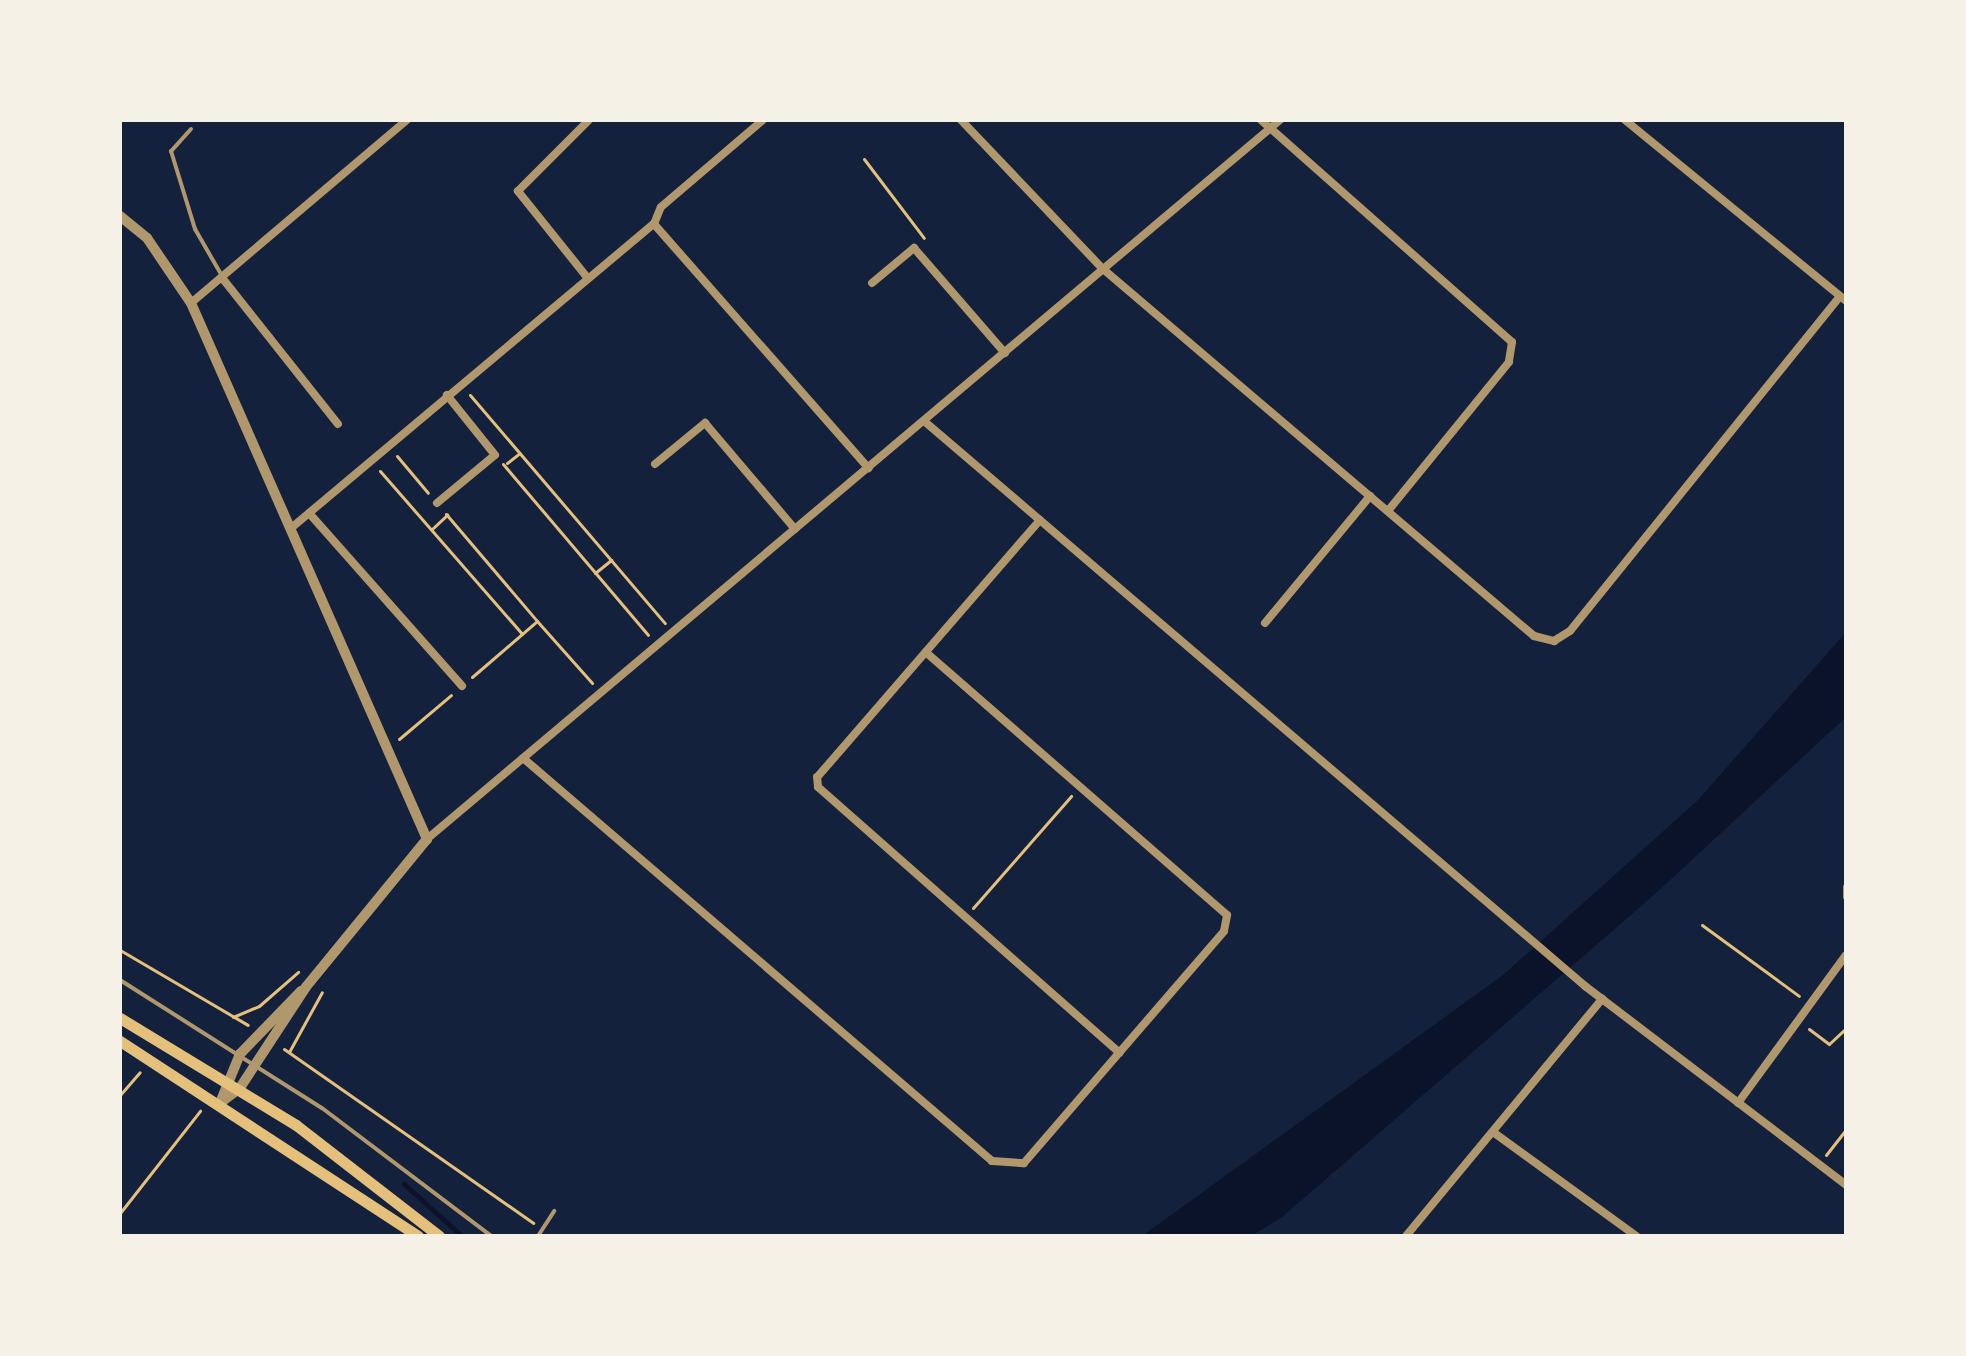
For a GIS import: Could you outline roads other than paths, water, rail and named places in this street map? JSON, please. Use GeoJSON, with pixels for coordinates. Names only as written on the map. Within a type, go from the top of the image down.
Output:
{"type":"FeatureCollection","features":[{"type":"Feature","properties":{"kind":"main road"},"geometry":{"type":"LineString","coordinates":[[120,1018],[240,1088],[405,1204],[439,1236]]}},
{"type":"Feature","properties":{"kind":"main road"},"geometry":{"type":"LineString","coordinates":[[120,1041],[220,1103],[418,1236]]}},
{"type":"Feature","properties":{"kind":"street"},"geometry":{"type":"LineString","coordinates":[[191,303],[407,120]]}},
{"type":"Feature","properties":{"kind":"street"},"geometry":{"type":"LineString","coordinates":[[586,276],[518,191],[589,120]]}},
{"type":"Feature","properties":{"kind":"street"},"geometry":{"type":"LineString","coordinates":[[290,529],[586,276],[654,224],[661,207],[763,120]]}},
{"type":"Feature","properties":{"kind":"street"},"geometry":{"type":"LineString","coordinates":[[961,120],[1103,269],[1534,636],[1554,641],[1570,631],[1843,299],[1625,120]]}},
{"type":"Feature","properties":{"kind":"street"},"geometry":{"type":"LineString","coordinates":[[1261,120],[1512,342],[1509,362],[1388,511]]}},
{"type":"Feature","properties":{"kind":"street"},"geometry":{"type":"LineString","coordinates":[[220,1103],[225,1079],[240,1054],[306,987],[427,839],[1280,120]]}},
{"type":"Feature","properties":{"kind":"street"},"geometry":{"type":"LineString","coordinates":[[120,216],[147,238],[191,303],[427,839]]}},
{"type":"Feature","properties":{"kind":"street"},"geometry":{"type":"LineString","coordinates":[[654,224],[868,468]]}},
{"type":"Feature","properties":{"kind":"street"},"geometry":{"type":"LineString","coordinates":[[872,283],[914,248],[1005,353]]}},
{"type":"Feature","properties":{"kind":"street"},"geometry":{"type":"LineString","coordinates":[[223,279],[338,424]]}},
{"type":"Feature","properties":{"kind":"street"},"geometry":{"type":"LineString","coordinates":[[437,503],[495,455],[447,395]]}},
{"type":"Feature","properties":{"kind":"street"},"geometry":{"type":"LineString","coordinates":[[924,421],[1602,999],[1846,1185]]}},
{"type":"Feature","properties":{"kind":"street"},"geometry":{"type":"LineString","coordinates":[[655,464],[705,423],[795,529]]}},
{"type":"Feature","properties":{"kind":"street"},"geometry":{"type":"LineString","coordinates":[[1265,623],[1370,496]]}},
{"type":"Feature","properties":{"kind":"street"},"geometry":{"type":"LineString","coordinates":[[309,513],[462,686]]}},
{"type":"Feature","properties":{"kind":"street"},"geometry":{"type":"LineString","coordinates":[[1040,520],[817,777],[818,787],[1120,1053]]}},
{"type":"Feature","properties":{"kind":"street"},"geometry":{"type":"LineString","coordinates":[[523,758],[992,1161],[1009,1167],[1024,1163],[1120,1053],[1224,931],[1227,915],[1082,785],[925,652]]}},
{"type":"Feature","properties":{"kind":"street"},"geometry":{"type":"LineString","coordinates":[[1846,887],[1846,897]]}},
{"type":"Feature","properties":{"kind":"street"},"geometry":{"type":"LineString","coordinates":[[1738,1103],[1846,955]]}},
{"type":"Feature","properties":{"kind":"street"},"geometry":{"type":"LineString","coordinates":[[220,1103],[240,1088],[306,987]]}},
{"type":"Feature","properties":{"kind":"street"},"geometry":{"type":"LineString","coordinates":[[1406,1236],[1602,999]]}},
{"type":"Feature","properties":{"kind":"street"},"geometry":{"type":"LineString","coordinates":[[1493,1132],[1636,1236]]}},
{"type":"Feature","properties":{"kind":"lane"},"geometry":{"type":"LineString","coordinates":[[191,129],[171,151],[195,229],[223,279]]}},
{"type":"Feature","properties":{"kind":"lane"},"geometry":{"type":"LineString","coordinates":[[120,980],[257,1064],[491,1236]]}},
{"type":"Feature","properties":{"kind":"lane"},"geometry":{"type":"LineString","coordinates":[[538,1236],[554,1211]]}},
{"type":"Feature","properties":{"kind":"water"},"geometry":{"type":"Polygon","coordinates":[[[1846,632],[1846,717],[1654,895],[1281,1218],[1251,1236],[1142,1236],[1503,975],[1698,800],[1846,632]]]}},
{"type":"Feature","properties":{"kind":"waterway"},"geometry":{"type":"LineString","coordinates":[[404,1184],[462,1236]]}}]}
